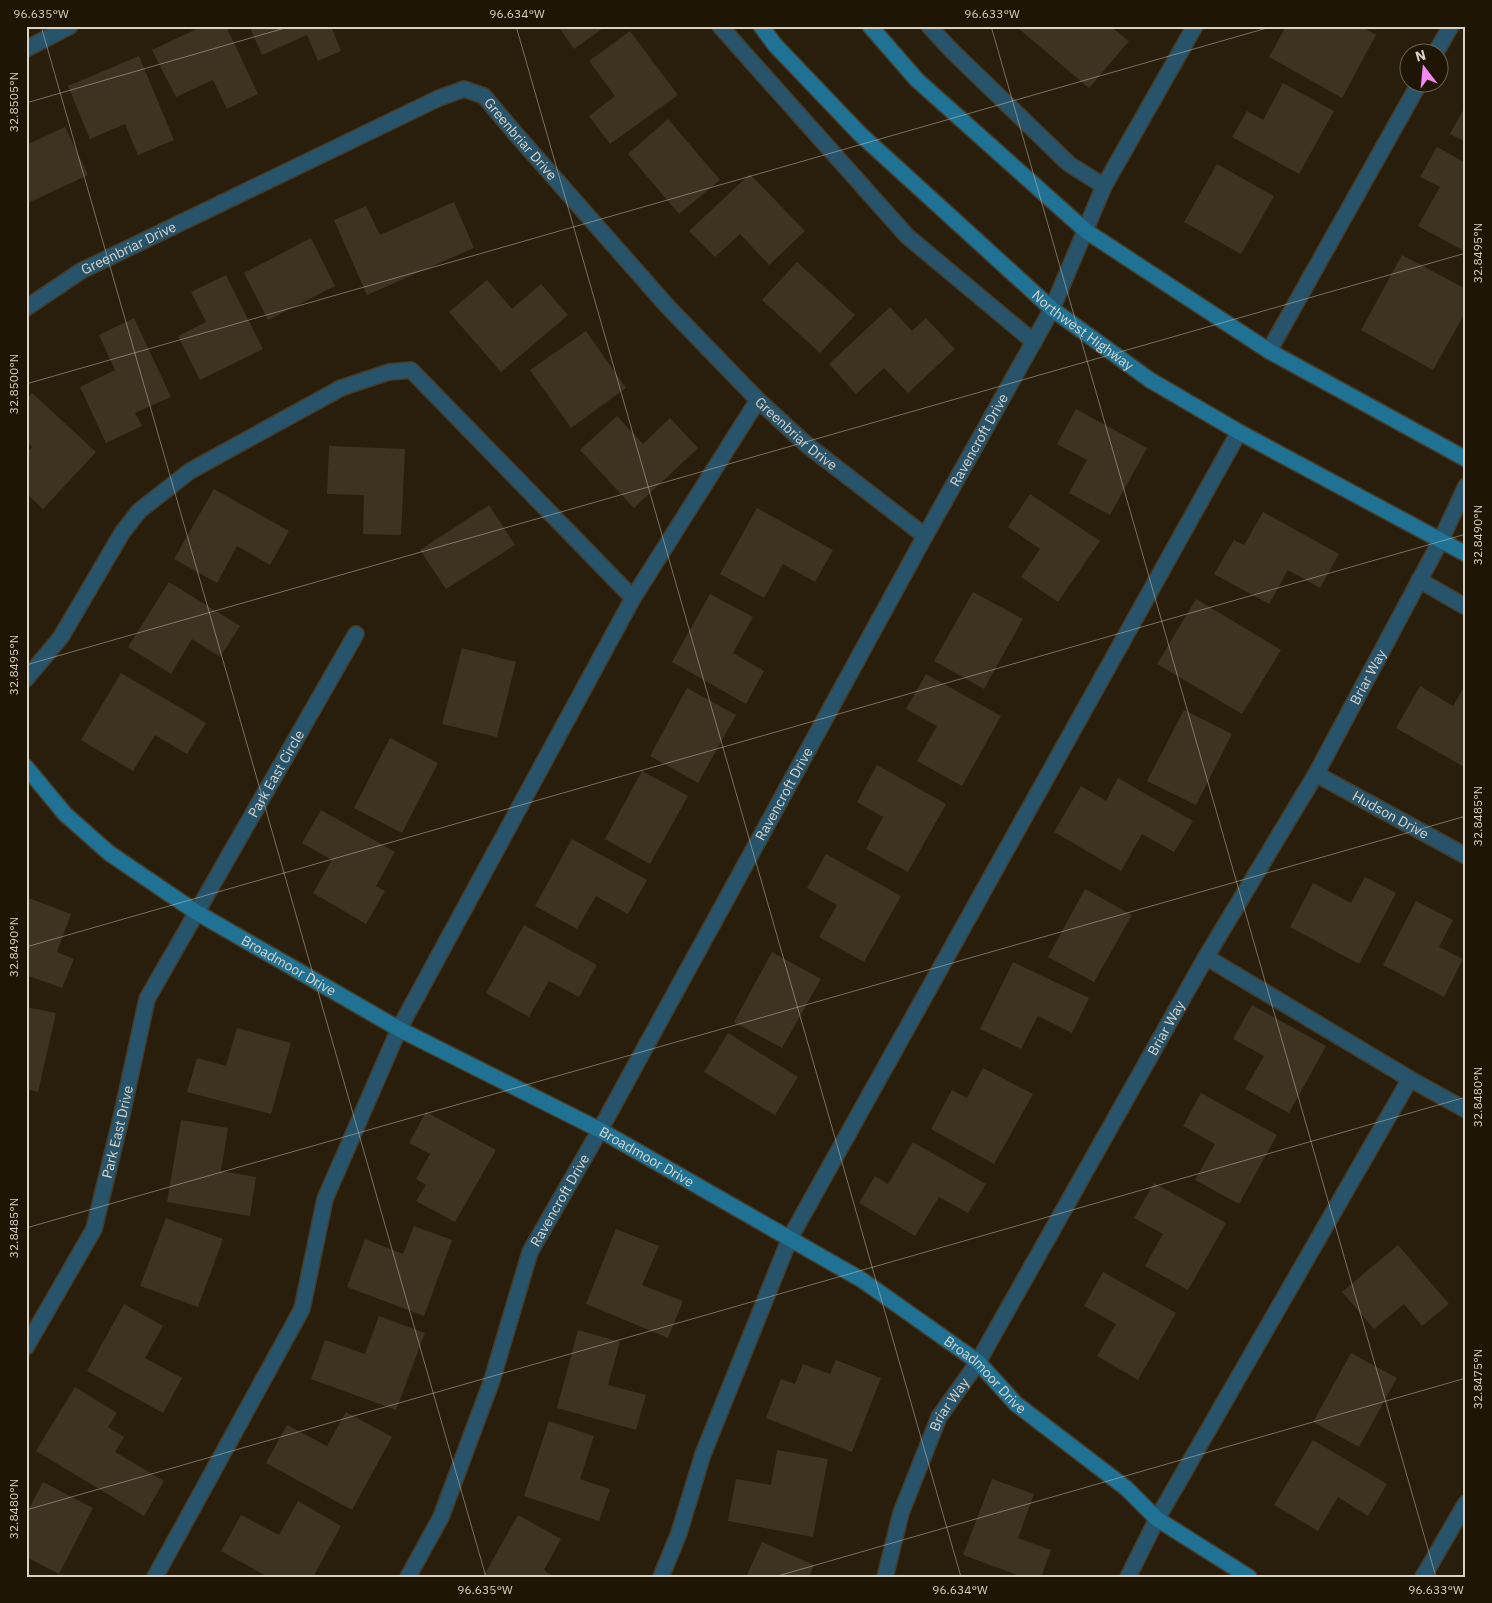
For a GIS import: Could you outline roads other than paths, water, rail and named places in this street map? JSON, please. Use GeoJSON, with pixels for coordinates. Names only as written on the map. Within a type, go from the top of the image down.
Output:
{"type":"FeatureCollection","features":[{"type":"Feature","properties":{"kind":"main road","name":"Northwest Highway"},"geometry":{"type":"LineString","coordinates":[[761,26],[775,45],[860,134],[1052,309],[1150,380],[1239,432],[1466,554]]}},
{"type":"Feature","properties":{"kind":"main road"},"geometry":{"type":"LineString","coordinates":[[870,26],[917,80],[1086,231],[1269,351],[1466,459]]}},
{"type":"Feature","properties":{"kind":"main road","name":"Broadmoor Drive"},"geometry":{"type":"LineString","coordinates":[[26,767],[65,814],[109,853],[196,912],[399,1029],[600,1130],[862,1280],[978,1362],[1016,1404],[1126,1488],[1157,1519],[1249,1577]]}},
{"type":"Feature","properties":{"kind":"street"},"geometry":{"type":"LineString","coordinates":[[26,48],[70,26]]}},
{"type":"Feature","properties":{"kind":"street"},"geometry":{"type":"LineString","coordinates":[[720,26],[907,236],[1034,342]]}},
{"type":"Feature","properties":{"kind":"street"},"geometry":{"type":"LineString","coordinates":[[929,26],[951,50],[1069,164],[1104,186]]}},
{"type":"Feature","properties":{"kind":"street","name":"Ravencroft Drive"},"geometry":{"type":"LineString","coordinates":[[408,1577],[441,1517],[492,1380],[530,1252],[600,1130],[924,536],[1052,309],[1104,186],[1195,26]]}},
{"type":"Feature","properties":{"kind":"street"},"geometry":{"type":"LineString","coordinates":[[1442,42],[1451,26]]}},
{"type":"Feature","properties":{"kind":"street","name":"Greenbriar Drive"},"geometry":{"type":"LineString","coordinates":[[26,308],[82,271],[430,102],[464,89],[484,96],[668,308],[758,400],[807,445],[924,536]]}},
{"type":"Feature","properties":{"kind":"street"},"geometry":{"type":"LineString","coordinates":[[1269,351],[1414,92]]}},
{"type":"Feature","properties":{"kind":"street"},"geometry":{"type":"LineString","coordinates":[[26,679],[61,637],[122,533],[139,510],[190,471],[341,388],[389,372],[411,370],[633,598]]}},
{"type":"Feature","properties":{"kind":"street"},"geometry":{"type":"LineString","coordinates":[[155,1577],[302,1309],[325,1200],[399,1029],[633,598],[758,400]]}},
{"type":"Feature","properties":{"kind":"street"},"geometry":{"type":"LineString","coordinates":[[661,1577],[679,1533],[703,1454],[790,1238],[1239,432]]}},
{"type":"Feature","properties":{"kind":"street","name":"Briar Way"},"geometry":{"type":"LineString","coordinates":[[885,1577],[901,1513],[939,1417],[978,1362],[1206,956],[1316,774],[1441,540],[1466,486]]}},
{"type":"Feature","properties":{"kind":"street"},"geometry":{"type":"LineString","coordinates":[[1419,580],[1466,606]]}},
{"type":"Feature","properties":{"kind":"street","name":"Park East Circle"},"geometry":{"type":"LineString","coordinates":[[196,912],[356,634]]}},
{"type":"Feature","properties":{"kind":"street","name":"Hudson Drive"},"geometry":{"type":"LineString","coordinates":[[1316,774],[1466,856]]}},
{"type":"Feature","properties":{"kind":"street","name":"Park East Drive"},"geometry":{"type":"LineString","coordinates":[[26,1347],[94,1229],[147,999],[196,912]]}},
{"type":"Feature","properties":{"kind":"street"},"geometry":{"type":"LineString","coordinates":[[1206,956],[1466,1110]]}},
{"type":"Feature","properties":{"kind":"street"},"geometry":{"type":"LineString","coordinates":[[1128,1577],[1157,1519],[1410,1078]]}},
{"type":"Feature","properties":{"kind":"street"},"geometry":{"type":"LineString","coordinates":[[1423,1577],[1466,1504]]}}]}
